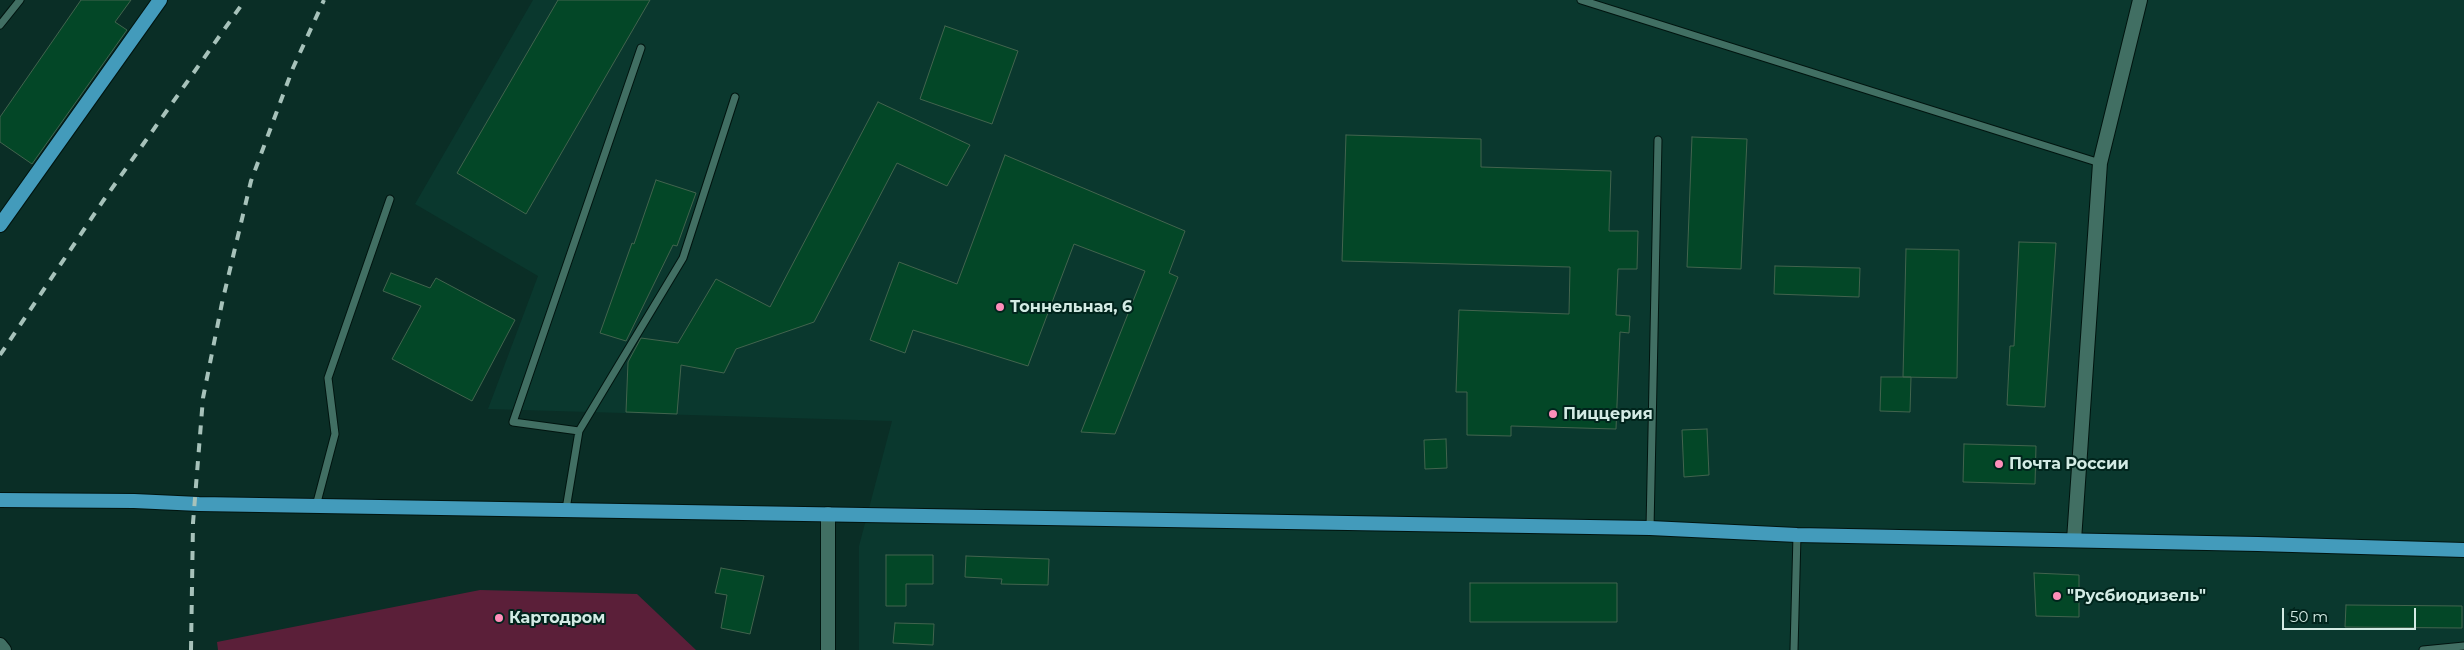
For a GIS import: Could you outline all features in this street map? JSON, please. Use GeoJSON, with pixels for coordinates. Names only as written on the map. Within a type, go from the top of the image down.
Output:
{"type":"FeatureCollection","features":[{"type":"Feature","properties":{"kind":"main road"},"geometry":{"type":"LineString","coordinates":[[0,225],[160,0]]}},
{"type":"Feature","properties":{"kind":"main road"},"geometry":{"type":"LineString","coordinates":[[0,500],[1650,528],[1797,535],[2464,550]]}},
{"type":"Feature","properties":{"kind":"street"},"geometry":{"type":"LineString","coordinates":[[2074,540],[2100,163],[2140,0]]}},
{"type":"Feature","properties":{"kind":"street"},"geometry":{"type":"LineString","coordinates":[[828,514],[828,650]]}},
{"type":"Feature","properties":{"kind":"street"},"geometry":{"type":"LineString","coordinates":[[0,645],[4,650]]}},
{"type":"Feature","properties":{"kind":"lane"},"geometry":{"type":"LineString","coordinates":[[0,25],[20,0]]}},
{"type":"Feature","properties":{"kind":"lane"},"geometry":{"type":"LineString","coordinates":[[1581,0],[2100,163]]}},
{"type":"Feature","properties":{"kind":"lane"},"geometry":{"type":"LineString","coordinates":[[579,431],[513,422],[641,48]]}},
{"type":"Feature","properties":{"kind":"lane"},"geometry":{"type":"LineString","coordinates":[[566,509],[579,431],[683,258],[734,97]]}},
{"type":"Feature","properties":{"kind":"lane"},"geometry":{"type":"LineString","coordinates":[[1650,528],[1658,140]]}},
{"type":"Feature","properties":{"kind":"lane"},"geometry":{"type":"LineString","coordinates":[[316,506],[335,434],[328,378],[390,199]]}},
{"type":"Feature","properties":{"kind":"lane"},"geometry":{"type":"LineString","coordinates":[[1794,650],[1797,535]]}},
{"type":"Feature","properties":{"kind":"lane"},"geometry":{"type":"LineString","coordinates":[[2423,650],[2464,646]]}},
{"type":"Feature","properties":{"kind":"shaded area"},"geometry":{"type":"Polygon","coordinates":[[[533,0],[2464,0],[2464,650],[859,650],[859,546],[892,421],[488,409],[538,276],[415,204],[533,0]]]}},
{"type":"Feature","properties":{"kind":"shaded area","name":"Картодром"},"geometry":{"type":"Polygon","coordinates":[[[480,590],[637,594],[696,650],[218,650],[217,642],[480,590]]]}},
{"type":"Feature","properties":{"kind":"building"},"geometry":{"type":"Polygon","coordinates":[[[81,0],[131,0],[115,22],[127,30],[32,164],[0,142],[0,117],[81,0]]]}},
{"type":"Feature","properties":{"kind":"building"},"geometry":{"type":"Polygon","coordinates":[[[558,0],[650,0],[526,214],[457,173],[558,0]]]}},
{"type":"Feature","properties":{"kind":"building"},"geometry":{"type":"Polygon","coordinates":[[[945,26],[1018,51],[992,124],[920,99],[945,26]]]}},
{"type":"Feature","properties":{"kind":"building"},"geometry":{"type":"Polygon","coordinates":[[[878,102],[970,145],[947,186],[897,163],[814,322],[736,349],[724,373],[681,365],[677,414],[626,412],[628,362],[641,338],[678,343],[716,279],[770,307],[878,102]]]}},
{"type":"Feature","properties":{"kind":"building"},"geometry":{"type":"Polygon","coordinates":[[[1346,135],[1481,139],[1481,167],[1611,171],[1609,231],[1638,231],[1637,269],[1618,269],[1616,315],[1630,316],[1629,333],[1620,332],[1616,429],[1511,426],[1511,436],[1467,435],[1467,392],[1456,392],[1459,310],[1569,314],[1570,267],[1342,261],[1346,135]]]}},
{"type":"Feature","properties":{"kind":"building"},"geometry":{"type":"Polygon","coordinates":[[[1692,137],[1747,139],[1741,269],[1687,267],[1692,137]]]}},
{"type":"Feature","properties":{"kind":"building","name":"Тоннельная, 6"},"geometry":{"type":"Polygon","coordinates":[[[1005,155],[1185,231],[1169,273],[1178,277],[1115,434],[1081,432],[1145,271],[1074,244],[1028,366],[913,330],[905,353],[870,340],[899,262],[957,284],[1005,155]]]}},
{"type":"Feature","properties":{"kind":"building"},"geometry":{"type":"Polygon","coordinates":[[[656,180],[696,193],[677,246],[673,245],[626,341],[600,333],[656,180]]]}},
{"type":"Feature","properties":{"kind":"building"},"geometry":{"type":"Polygon","coordinates":[[[2019,242],[2056,243],[2045,407],[2007,405],[2010,346],[2014,346],[2019,242]]]}},
{"type":"Feature","properties":{"kind":"building"},"geometry":{"type":"Polygon","coordinates":[[[1906,249],[1959,250],[1957,378],[1903,377],[1906,249]]]}},
{"type":"Feature","properties":{"kind":"building"},"geometry":{"type":"Polygon","coordinates":[[[1775,266],[1860,268],[1859,297],[1774,294],[1775,266]]]}},
{"type":"Feature","properties":{"kind":"building"},"geometry":{"type":"Polygon","coordinates":[[[391,273],[430,288],[436,278],[515,320],[472,401],[392,359],[421,306],[383,291],[391,273]]]}},
{"type":"Feature","properties":{"kind":"building"},"geometry":{"type":"Polygon","coordinates":[[[1881,377],[1911,377],[1910,412],[1880,411],[1881,377]]]}},
{"type":"Feature","properties":{"kind":"building"},"geometry":{"type":"Polygon","coordinates":[[[1707,429],[1709,475],[1684,477],[1682,430],[1707,429]]]}},
{"type":"Feature","properties":{"kind":"building"},"geometry":{"type":"Polygon","coordinates":[[[1446,439],[1447,468],[1425,469],[1424,440],[1446,439]]]}},
{"type":"Feature","properties":{"kind":"building","name":"Почта России"},"geometry":{"type":"Polygon","coordinates":[[[1964,444],[2036,446],[2035,484],[1963,482],[1964,444]]]}},
{"type":"Feature","properties":{"kind":"building"},"geometry":{"type":"Polygon","coordinates":[[[886,555],[933,555],[933,584],[906,584],[906,606],[886,606],[886,555]]]}},
{"type":"Feature","properties":{"kind":"building"},"geometry":{"type":"Polygon","coordinates":[[[966,556],[1049,559],[1048,585],[1001,584],[1002,579],[965,577],[966,556]]]}},
{"type":"Feature","properties":{"kind":"building"},"geometry":{"type":"Polygon","coordinates":[[[721,568],[764,576],[750,634],[721,628],[727,595],[715,593],[721,568]]]}},
{"type":"Feature","properties":{"kind":"building","name":"\"Русбиодизель\""},"geometry":{"type":"Polygon","coordinates":[[[2034,573],[2079,575],[2079,617],[2036,616],[2034,573]]]}},
{"type":"Feature","properties":{"kind":"building"},"geometry":{"type":"Polygon","coordinates":[[[1470,583],[1617,583],[1617,622],[1470,622],[1470,583]]]}},
{"type":"Feature","properties":{"kind":"building"},"geometry":{"type":"Polygon","coordinates":[[[2346,605],[2462,606],[2462,628],[2345,627],[2346,605]]]}},
{"type":"Feature","properties":{"kind":"building"},"geometry":{"type":"Polygon","coordinates":[[[895,623],[934,624],[933,645],[893,643],[895,623]]]}},
{"type":"Feature","properties":{"kind":"railway"},"geometry":{"type":"LineString","coordinates":[[0,355],[103,201],[245,0]]}},
{"type":"Feature","properties":{"kind":"railway"},"geometry":{"type":"LineString","coordinates":[[191,650],[193,523],[203,398],[222,303],[251,181],[293,68],[324,0]]}},
{"type":"Feature","properties":{"kind":"place","name":"Тоннельная, 6"},"geometry":{"type":"Point","coordinates":[1000,307]}},
{"type":"Feature","properties":{"kind":"place","name":"Пиццерия"},"geometry":{"type":"Point","coordinates":[1553,414]}},
{"type":"Feature","properties":{"kind":"place","name":"Почта России"},"geometry":{"type":"Point","coordinates":[1999,464]}},
{"type":"Feature","properties":{"kind":"place","name":"\"Русбиодизель\""},"geometry":{"type":"Point","coordinates":[2057,596]}},
{"type":"Feature","properties":{"kind":"place","name":"Картодром"},"geometry":{"type":"Point","coordinates":[499,618]}}]}
